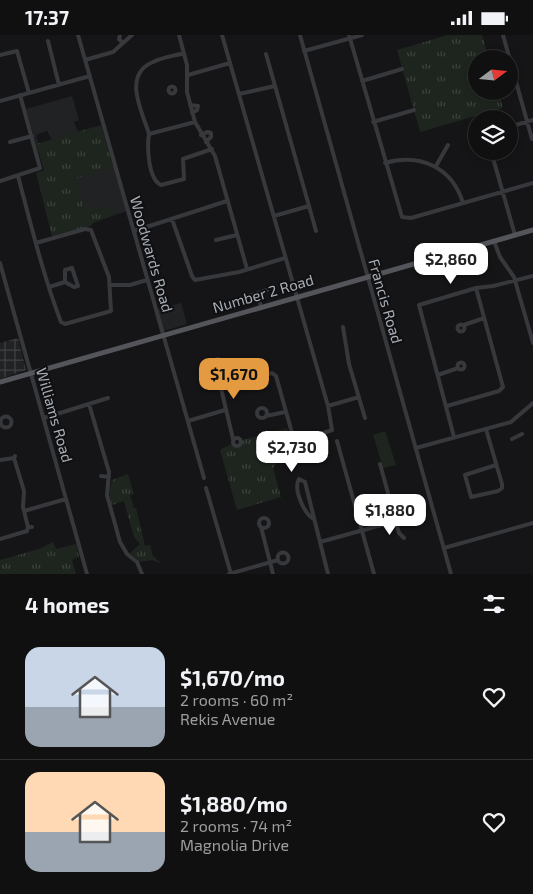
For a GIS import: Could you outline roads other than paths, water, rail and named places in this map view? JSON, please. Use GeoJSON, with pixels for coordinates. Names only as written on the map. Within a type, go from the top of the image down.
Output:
{"type":"FeatureCollection","features":[{"type":"Feature","properties":{"kind":"main road","name":"Number 2 Road"},"geometry":{"type":"LineString","coordinates":[[0,382],[533,230]]}},
{"type":"Feature","properties":{"kind":"street","name":"Woodwards Road"},"geometry":{"type":"LineString","coordinates":[[78,35],[204,478]]}},
{"type":"Feature","properties":{"kind":"street"},"geometry":{"type":"LineString","coordinates":[[120,35],[119,39],[123,43]]}},
{"type":"Feature","properties":{"kind":"street"},"geometry":{"type":"LineString","coordinates":[[179,35],[188,75],[187,89],[192,113],[201,135],[212,149],[247,269]]}},
{"type":"Feature","properties":{"kind":"street"},"geometry":{"type":"LineString","coordinates":[[222,35],[328,406],[332,431],[294,442],[274,373],[222,386]]}},
{"type":"Feature","properties":{"kind":"street","name":"Francis Road"},"geometry":{"type":"LineString","coordinates":[[300,35],[451,574]]}},
{"type":"Feature","properties":{"kind":"street"},"geometry":{"type":"LineString","coordinates":[[304,51],[349,37],[362,35]]}},
{"type":"Feature","properties":{"kind":"street"},"geometry":{"type":"LineString","coordinates":[[503,35],[532,139]]}},
{"type":"Feature","properties":{"kind":"street"},"geometry":{"type":"LineString","coordinates":[[85,60],[113,52],[128,36]]}},
{"type":"Feature","properties":{"kind":"street"},"geometry":{"type":"LineString","coordinates":[[349,37],[400,214],[410,219],[533,183]]}},
{"type":"Feature","properties":{"kind":"street"},"geometry":{"type":"LineString","coordinates":[[48,41],[59,85]]}},
{"type":"Feature","properties":{"kind":"street"},"geometry":{"type":"LineString","coordinates":[[0,55],[17,51],[29,93]]}},
{"type":"Feature","properties":{"kind":"street"},"geometry":{"type":"LineString","coordinates":[[184,53],[151,63],[137,76],[135,87],[149,134],[147,151],[155,180],[161,185],[184,179],[183,159],[212,149]]}},
{"type":"Feature","properties":{"kind":"street"},"geometry":{"type":"LineString","coordinates":[[266,54],[316,231]]}},
{"type":"Feature","properties":{"kind":"street"},"geometry":{"type":"LineString","coordinates":[[188,75],[230,63]]}},
{"type":"Feature","properties":{"kind":"street"},"geometry":{"type":"LineString","coordinates":[[362,81],[402,69]]}},
{"type":"Feature","properties":{"kind":"street"},"geometry":{"type":"LineString","coordinates":[[0,101],[90,76]]}},
{"type":"Feature","properties":{"kind":"street"},"geometry":{"type":"LineString","coordinates":[[239,94],[275,86]]}},
{"type":"Feature","properties":{"kind":"street"},"geometry":{"type":"LineString","coordinates":[[175,90],[187,89]]}},
{"type":"Feature","properties":{"kind":"street"},"geometry":{"type":"LineString","coordinates":[[0,181],[40,168],[20,95]]}},
{"type":"Feature","properties":{"kind":"street"},"geometry":{"type":"LineString","coordinates":[[190,105],[198,106],[197,110],[192,113]]}},
{"type":"Feature","properties":{"kind":"street"},"geometry":{"type":"LineString","coordinates":[[373,122],[414,110]]}},
{"type":"Feature","properties":{"kind":"street"},"geometry":{"type":"LineString","coordinates":[[518,124],[533,120]]}},
{"type":"Feature","properties":{"kind":"street"},"geometry":{"type":"LineString","coordinates":[[149,134],[195,122]]}},
{"type":"Feature","properties":{"kind":"street"},"geometry":{"type":"LineString","coordinates":[[201,135],[207,132],[210,133],[211,137],[206,142]]}},
{"type":"Feature","properties":{"kind":"street"},"geometry":{"type":"LineString","coordinates":[[10,142],[32,136]]}},
{"type":"Feature","properties":{"kind":"street"},"geometry":{"type":"LineString","coordinates":[[436,166],[448,145]]}},
{"type":"Feature","properties":{"kind":"street"},"geometry":{"type":"LineString","coordinates":[[385,163],[410,159],[436,166],[452,180],[462,203]]}},
{"type":"Feature","properties":{"kind":"street"},"geometry":{"type":"LineString","coordinates":[[494,160],[515,235]]}},
{"type":"Feature","properties":{"kind":"street"},"geometry":{"type":"LineString","coordinates":[[18,176],[36,243],[48,287],[60,321],[65,324],[110,312],[110,285],[106,266],[92,230],[84,229],[36,243]]}},
{"type":"Feature","properties":{"kind":"street"},"geometry":{"type":"LineString","coordinates":[[134,231],[227,201]]}},
{"type":"Feature","properties":{"kind":"street"},"geometry":{"type":"LineString","coordinates":[[274,216],[309,206]]}},
{"type":"Feature","properties":{"kind":"street"},"geometry":{"type":"LineString","coordinates":[[172,219],[193,279],[200,281],[285,258]]}},
{"type":"Feature","properties":{"kind":"street"},"geometry":{"type":"LineString","coordinates":[[216,240],[237,235]]}},
{"type":"Feature","properties":{"kind":"street"},"geometry":{"type":"LineString","coordinates":[[494,241],[500,257],[510,269],[515,281],[533,343]]}},
{"type":"Feature","properties":{"kind":"street","name":"Williams Road"},"geometry":{"type":"LineString","coordinates":[[0,263],[87,574]]}},
{"type":"Feature","properties":{"kind":"street"},"geometry":{"type":"LineString","coordinates":[[48,287],[66,282],[74,287],[78,286],[72,267],[65,270],[66,282]]}},
{"type":"Feature","properties":{"kind":"street"},"geometry":{"type":"LineString","coordinates":[[454,437],[419,305],[476,288],[533,276]]}},
{"type":"Feature","properties":{"kind":"street"},"geometry":{"type":"LineString","coordinates":[[110,285],[130,285],[147,280]]}},
{"type":"Feature","properties":{"kind":"street"},"geometry":{"type":"LineString","coordinates":[[447,406],[499,391],[503,387],[476,288]]}},
{"type":"Feature","properties":{"kind":"street"},"geometry":{"type":"LineString","coordinates":[[248,295],[267,290]]}},
{"type":"Feature","properties":{"kind":"street"},"geometry":{"type":"LineString","coordinates":[[257,293],[261,307]]}},
{"type":"Feature","properties":{"kind":"street"},"geometry":{"type":"LineString","coordinates":[[464,325],[484,318]]}},
{"type":"Feature","properties":{"kind":"street"},"geometry":{"type":"LineString","coordinates":[[343,327],[359,397],[366,418]]}},
{"type":"Feature","properties":{"kind":"street"},"geometry":{"type":"LineString","coordinates":[[216,367],[233,439]]}},
{"type":"Feature","properties":{"kind":"street"},"geometry":{"type":"LineString","coordinates":[[438,375],[458,368]]}},
{"type":"Feature","properties":{"kind":"street"},"geometry":{"type":"LineString","coordinates":[[328,406],[359,397]]}},
{"type":"Feature","properties":{"kind":"street"},"geometry":{"type":"LineString","coordinates":[[44,418],[108,398]]}},
{"type":"Feature","properties":{"kind":"street"},"geometry":{"type":"LineString","coordinates":[[416,448],[511,422],[533,403]]}},
{"type":"Feature","properties":{"kind":"street"},"geometry":{"type":"LineString","coordinates":[[89,404],[109,477],[107,497],[120,544],[128,555],[137,562],[142,574]]}},
{"type":"Feature","properties":{"kind":"street"},"geometry":{"type":"LineString","coordinates":[[188,421],[225,410]]}},
{"type":"Feature","properties":{"kind":"street"},"geometry":{"type":"LineString","coordinates":[[266,416],[285,412]]}},
{"type":"Feature","properties":{"kind":"street"},"geometry":{"type":"LineString","coordinates":[[486,429],[503,489],[470,498],[464,475],[496,465]]}},
{"type":"Feature","properties":{"kind":"street"},"geometry":{"type":"LineString","coordinates":[[512,439],[522,434]]}},
{"type":"Feature","properties":{"kind":"street"},"geometry":{"type":"LineString","coordinates":[[337,441],[374,574]]}},
{"type":"Feature","properties":{"kind":"street"},"geometry":{"type":"LineString","coordinates":[[0,460],[15,457],[24,493],[24,511],[30,527],[27,531],[0,539]]}},
{"type":"Feature","properties":{"kind":"street"},"geometry":{"type":"LineString","coordinates":[[380,464],[399,533],[404,538]]}},
{"type":"Feature","properties":{"kind":"street"},"geometry":{"type":"LineString","coordinates":[[101,476],[109,477]]}},
{"type":"Feature","properties":{"kind":"street"},"geometry":{"type":"LineString","coordinates":[[314,519],[302,506],[297,483],[300,479],[305,482],[328,574]]}},
{"type":"Feature","properties":{"kind":"street"},"geometry":{"type":"LineString","coordinates":[[206,488],[230,574],[278,559]]}},
{"type":"Feature","properties":{"kind":"street"},"geometry":{"type":"LineString","coordinates":[[24,511],[66,499]]}},
{"type":"Feature","properties":{"kind":"street"},"geometry":{"type":"LineString","coordinates":[[320,542],[396,521]]}},
{"type":"Feature","properties":{"kind":"street"},"geometry":{"type":"LineString","coordinates":[[444,548],[533,523]]}},
{"type":"Feature","properties":{"kind":"street"},"geometry":{"type":"LineString","coordinates":[[261,527],[273,574]]}},
{"type":"Feature","properties":{"kind":"street"},"geometry":{"type":"LineString","coordinates":[[124,559],[128,555]]}}]}
